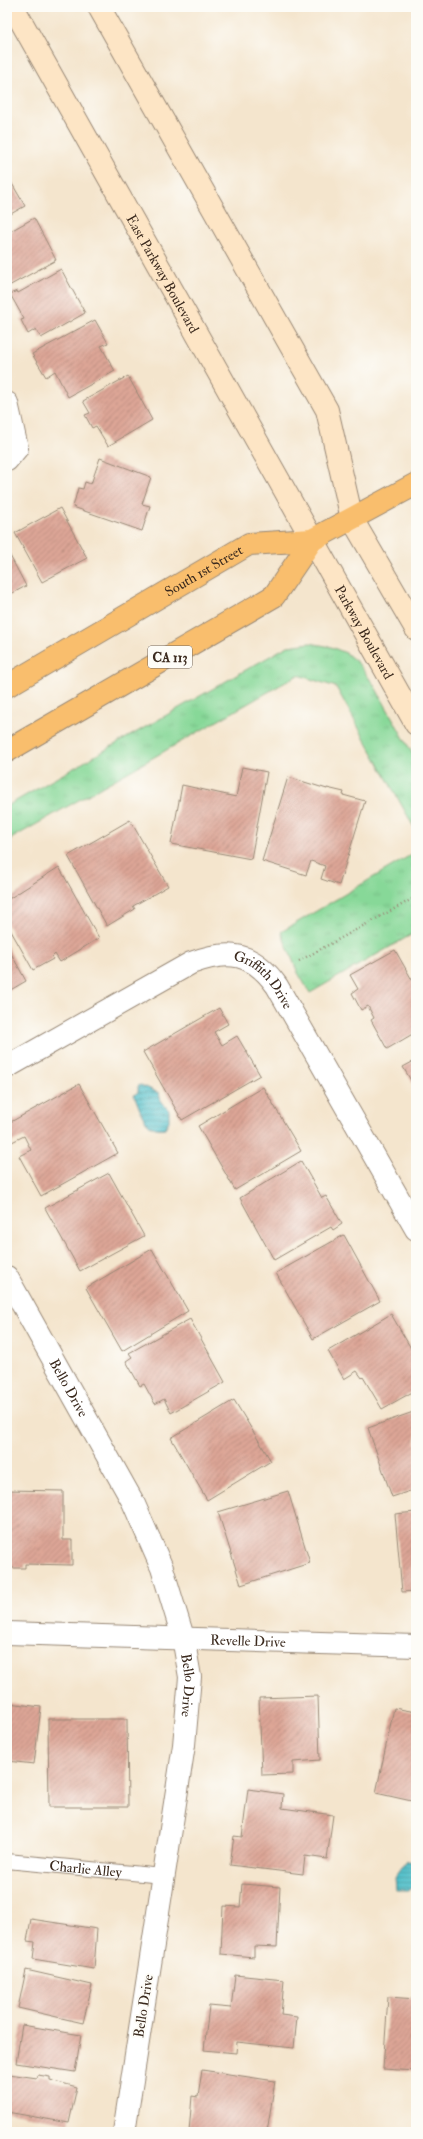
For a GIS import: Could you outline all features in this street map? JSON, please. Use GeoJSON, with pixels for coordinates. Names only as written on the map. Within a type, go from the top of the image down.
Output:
{"type":"FeatureCollection","features":[{"type":"Feature","properties":{"kind":"main road","name":"CA 113"},"geometry":{"type":"LineString","coordinates":[[7,752],[274,596],[312,540],[416,484]]}},
{"type":"Feature","properties":{"kind":"main road","name":"South 1st Street"},"geometry":{"type":"LineString","coordinates":[[7,686],[249,544],[312,540]]}},
{"type":"Feature","properties":{"kind":"street","name":"East Parkway Boulevard"},"geometry":{"type":"LineString","coordinates":[[13,7],[262,448],[312,540]]}},
{"type":"Feature","properties":{"kind":"street"},"geometry":{"type":"LineString","coordinates":[[99,7],[326,410],[352,519],[416,629]]}},
{"type":"Feature","properties":{"kind":"street"},"geometry":{"type":"LineString","coordinates":[[7,403],[17,448],[7,460]]}},
{"type":"Feature","properties":{"kind":"street","name":"Parkway Boulevard"},"geometry":{"type":"LineString","coordinates":[[312,540],[416,724]]}},
{"type":"Feature","properties":{"kind":"street","name":"Griffith Drive"},"geometry":{"type":"LineString","coordinates":[[7,1067],[191,963],[220,955],[233,954],[243,957],[255,963],[268,974],[277,986],[416,1230]]}},
{"type":"Feature","properties":{"kind":"street","name":"Bello Drive"},"geometry":{"type":"LineString","coordinates":[[7,1277],[133,1502],[162,1568],[183,1637],[190,1677],[184,1745],[124,2132]]}},
{"type":"Feature","properties":{"kind":"street","name":"Revelle Drive"},"geometry":{"type":"LineString","coordinates":[[7,1633],[183,1637],[416,1646]]}},
{"type":"Feature","properties":{"kind":"lane","name":"Charlie Alley"},"geometry":{"type":"LineString","coordinates":[[7,1861],[163,1876]]}},
{"type":"Feature","properties":{"kind":"path"},"geometry":{"type":"LineString","coordinates":[[299,961],[416,896]]}},
{"type":"Feature","properties":{"kind":"green space"},"geometry":{"type":"Polygon","coordinates":[[[310,643],[331,647],[346,653],[358,663],[374,685],[416,760],[416,831],[336,687],[298,675],[7,841],[7,806],[288,646],[310,643]]]}},
{"type":"Feature","properties":{"kind":"green space"},"geometry":{"type":"Polygon","coordinates":[[[416,852],[416,932],[310,993],[298,973],[281,932],[416,852]]]}},
{"type":"Feature","properties":{"kind":"water"},"geometry":{"type":"Polygon","coordinates":[[[141,1085],[159,1093],[161,1102],[169,1110],[169,1121],[165,1128],[158,1128],[147,1123],[141,1113],[134,1095],[138,1092],[138,1086],[141,1085]]]}},
{"type":"Feature","properties":{"kind":"water"},"geometry":{"type":"Polygon","coordinates":[[[416,1855],[416,1882],[409,1890],[396,1890],[395,1877],[407,1860],[409,1862],[416,1855]]]}},
{"type":"Feature","properties":{"kind":"building"},"geometry":{"type":"Polygon","coordinates":[[[7,175],[25,206],[7,216],[7,175]]]}},
{"type":"Feature","properties":{"kind":"building"},"geometry":{"type":"Polygon","coordinates":[[[34,218],[56,260],[7,287],[7,233],[34,218]]]}},
{"type":"Feature","properties":{"kind":"building"},"geometry":{"type":"Polygon","coordinates":[[[61,269],[85,313],[41,338],[36,329],[28,334],[21,320],[24,319],[10,294],[17,291],[18,293],[61,269]]]}},
{"type":"Feature","properties":{"kind":"building"},"geometry":{"type":"Polygon","coordinates":[[[95,320],[108,343],[101,346],[115,371],[68,397],[55,371],[46,377],[32,354],[95,320]]]}},
{"type":"Feature","properties":{"kind":"building"},"geometry":{"type":"Polygon","coordinates":[[[128,376],[152,420],[108,446],[96,426],[92,428],[85,415],[90,413],[83,401],[128,376]]]}},
{"type":"Feature","properties":{"kind":"building"},"geometry":{"type":"Polygon","coordinates":[[[100,458],[151,477],[142,504],[150,506],[142,531],[73,507],[78,488],[83,489],[85,482],[91,484],[100,458]]]}},
{"type":"Feature","properties":{"kind":"building"},"geometry":{"type":"Polygon","coordinates":[[[60,508],[87,558],[42,582],[15,533],[60,508]]]}},
{"type":"Feature","properties":{"kind":"building"},"geometry":{"type":"Polygon","coordinates":[[[7,550],[26,586],[7,596],[7,550]]]}},
{"type":"Feature","properties":{"kind":"building"},"geometry":{"type":"Polygon","coordinates":[[[242,767],[267,772],[251,859],[171,844],[182,785],[236,797],[242,767]]]}},
{"type":"Feature","properties":{"kind":"building"},"geometry":{"type":"Polygon","coordinates":[[[288,777],[327,789],[344,792],[343,795],[365,801],[339,885],[321,879],[325,866],[311,861],[306,875],[262,861],[288,777]]]}},
{"type":"Feature","properties":{"kind":"building"},"geometry":{"type":"Polygon","coordinates":[[[130,820],[168,886],[133,906],[135,909],[107,926],[68,856],[130,820]]]}},
{"type":"Feature","properties":{"kind":"building"},"geometry":{"type":"Polygon","coordinates":[[[59,867],[99,938],[60,962],[55,954],[52,957],[53,959],[33,970],[7,924],[7,900],[59,867]]]}},
{"type":"Feature","properties":{"kind":"building"},"geometry":{"type":"Polygon","coordinates":[[[7,946],[26,981],[7,992],[7,946]]]}},
{"type":"Feature","properties":{"kind":"building"},"geometry":{"type":"Polygon","coordinates":[[[395,950],[416,987],[416,1032],[387,1049],[371,1020],[374,1018],[368,1006],[361,1010],[352,993],[358,989],[350,975],[395,950]]]}},
{"type":"Feature","properties":{"kind":"building"},"geometry":{"type":"Polygon","coordinates":[[[219,1008],[228,1024],[214,1032],[222,1045],[237,1036],[260,1075],[182,1120],[143,1052],[219,1008]]]}},
{"type":"Feature","properties":{"kind":"building"},"geometry":{"type":"Polygon","coordinates":[[[416,1060],[416,1089],[403,1067],[416,1060]]]}},
{"type":"Feature","properties":{"kind":"building"},"geometry":{"type":"Polygon","coordinates":[[[79,1084],[118,1153],[41,1196],[19,1156],[31,1150],[24,1136],[10,1143],[7,1138],[7,1124],[79,1084]]]}},
{"type":"Feature","properties":{"kind":"building"},"geometry":{"type":"Polygon","coordinates":[[[263,1087],[301,1151],[235,1190],[198,1126],[263,1087]]]}},
{"type":"Feature","properties":{"kind":"building"},"geometry":{"type":"Polygon","coordinates":[[[301,1161],[322,1198],[326,1196],[342,1224],[333,1230],[331,1227],[274,1260],[240,1198],[301,1161]]]}},
{"type":"Feature","properties":{"kind":"building"},"geometry":{"type":"Polygon","coordinates":[[[109,1173],[144,1236],[80,1271],[45,1208],[109,1173]]]}},
{"type":"Feature","properties":{"kind":"building"},"geometry":{"type":"Polygon","coordinates":[[[344,1235],[380,1301],[313,1339],[276,1273],[344,1235]]]}},
{"type":"Feature","properties":{"kind":"building"},"geometry":{"type":"Polygon","coordinates":[[[152,1249],[188,1311],[122,1351],[86,1288],[152,1249]]]}},
{"type":"Feature","properties":{"kind":"building"},"geometry":{"type":"Polygon","coordinates":[[[391,1314],[416,1357],[416,1390],[382,1409],[363,1377],[362,1378],[357,1371],[344,1379],[328,1351],[391,1314]]]}},
{"type":"Feature","properties":{"kind":"building"},"geometry":{"type":"Polygon","coordinates":[[[190,1319],[225,1382],[171,1413],[164,1399],[155,1404],[144,1384],[140,1386],[126,1361],[132,1357],[129,1353],[190,1319]]]}},
{"type":"Feature","properties":{"kind":"building"},"geometry":{"type":"Polygon","coordinates":[[[234,1400],[271,1461],[207,1500],[171,1438],[234,1400]]]}},
{"type":"Feature","properties":{"kind":"building"},"geometry":{"type":"Polygon","coordinates":[[[416,1411],[416,1489],[392,1497],[368,1428],[416,1411]]]}},
{"type":"Feature","properties":{"kind":"building"},"geometry":{"type":"Polygon","coordinates":[[[7,1490],[63,1491],[63,1540],[72,1540],[72,1565],[25,1564],[25,1568],[7,1568],[7,1490]]]}},
{"type":"Feature","properties":{"kind":"building"},"geometry":{"type":"Polygon","coordinates":[[[288,1491],[310,1563],[241,1585],[218,1512],[288,1491]]]}},
{"type":"Feature","properties":{"kind":"building"},"geometry":{"type":"Polygon","coordinates":[[[416,1512],[416,1591],[402,1592],[395,1514],[416,1512]]]}},
{"type":"Feature","properties":{"kind":"building"},"geometry":{"type":"Polygon","coordinates":[[[318,1696],[320,1760],[293,1762],[293,1774],[262,1775],[259,1698],[318,1696]]]}},
{"type":"Feature","properties":{"kind":"building"},"geometry":{"type":"Polygon","coordinates":[[[9,1703],[41,1707],[34,1764],[7,1761],[7,1708],[9,1703]]]}},
{"type":"Feature","properties":{"kind":"building"},"geometry":{"type":"Polygon","coordinates":[[[394,1708],[416,1712],[416,1802],[376,1793],[394,1708]]]}},
{"type":"Feature","properties":{"kind":"building"},"geometry":{"type":"Polygon","coordinates":[[[48,1719],[127,1719],[128,1807],[49,1807],[48,1719]]]}},
{"type":"Feature","properties":{"kind":"building"},"geometry":{"type":"Polygon","coordinates":[[[248,1789],[283,1794],[282,1808],[333,1815],[327,1859],[305,1856],[303,1874],[230,1865],[234,1836],[242,1837],[248,1789]]]}},
{"type":"Feature","properties":{"kind":"building"},"geometry":{"type":"Polygon","coordinates":[[[242,1884],[280,1887],[277,1947],[254,1946],[254,1957],[221,1954],[223,1906],[240,1907],[242,1884]]]}},
{"type":"Feature","properties":{"kind":"building"},"geometry":{"type":"Polygon","coordinates":[[[416,1910],[416,1918],[412,1914],[416,1910]]]}},
{"type":"Feature","properties":{"kind":"building"},"geometry":{"type":"Polygon","coordinates":[[[31,1919],[97,1929],[94,1969],[33,1959],[35,1942],[27,1941],[31,1919]]]}},
{"type":"Feature","properties":{"kind":"building"},"geometry":{"type":"Polygon","coordinates":[[[26,1970],[92,1985],[83,2023],[18,2008],[26,1970]]]}},
{"type":"Feature","properties":{"kind":"building"},"geometry":{"type":"Polygon","coordinates":[[[235,1975],[284,1980],[281,2015],[297,2017],[294,2048],[237,2042],[236,2053],[204,2050],[209,2006],[231,2008],[235,1975]]]}},
{"type":"Feature","properties":{"kind":"building"},"geometry":{"type":"Polygon","coordinates":[[[388,1997],[416,1999],[416,2071],[383,2069],[388,1997]]]}},
{"type":"Feature","properties":{"kind":"building"},"geometry":{"type":"Polygon","coordinates":[[[22,2025],[81,2035],[75,2072],[16,2063],[22,2025]]]}},
{"type":"Feature","properties":{"kind":"building"},"geometry":{"type":"Polygon","coordinates":[[[202,2070],[275,2081],[267,2132],[189,2132],[192,2096],[198,2097],[202,2070]]]}},
{"type":"Feature","properties":{"kind":"building"},"geometry":{"type":"Polygon","coordinates":[[[9,2074],[37,2078],[38,2075],[50,2077],[50,2080],[77,2087],[69,2123],[7,2112],[9,2074]]]}},
{"type":"Feature","properties":{"kind":"building"},"geometry":{"type":"Polygon","coordinates":[[[7,2129],[20,2131],[20,2132],[7,2132],[7,2129]]]}}]}
